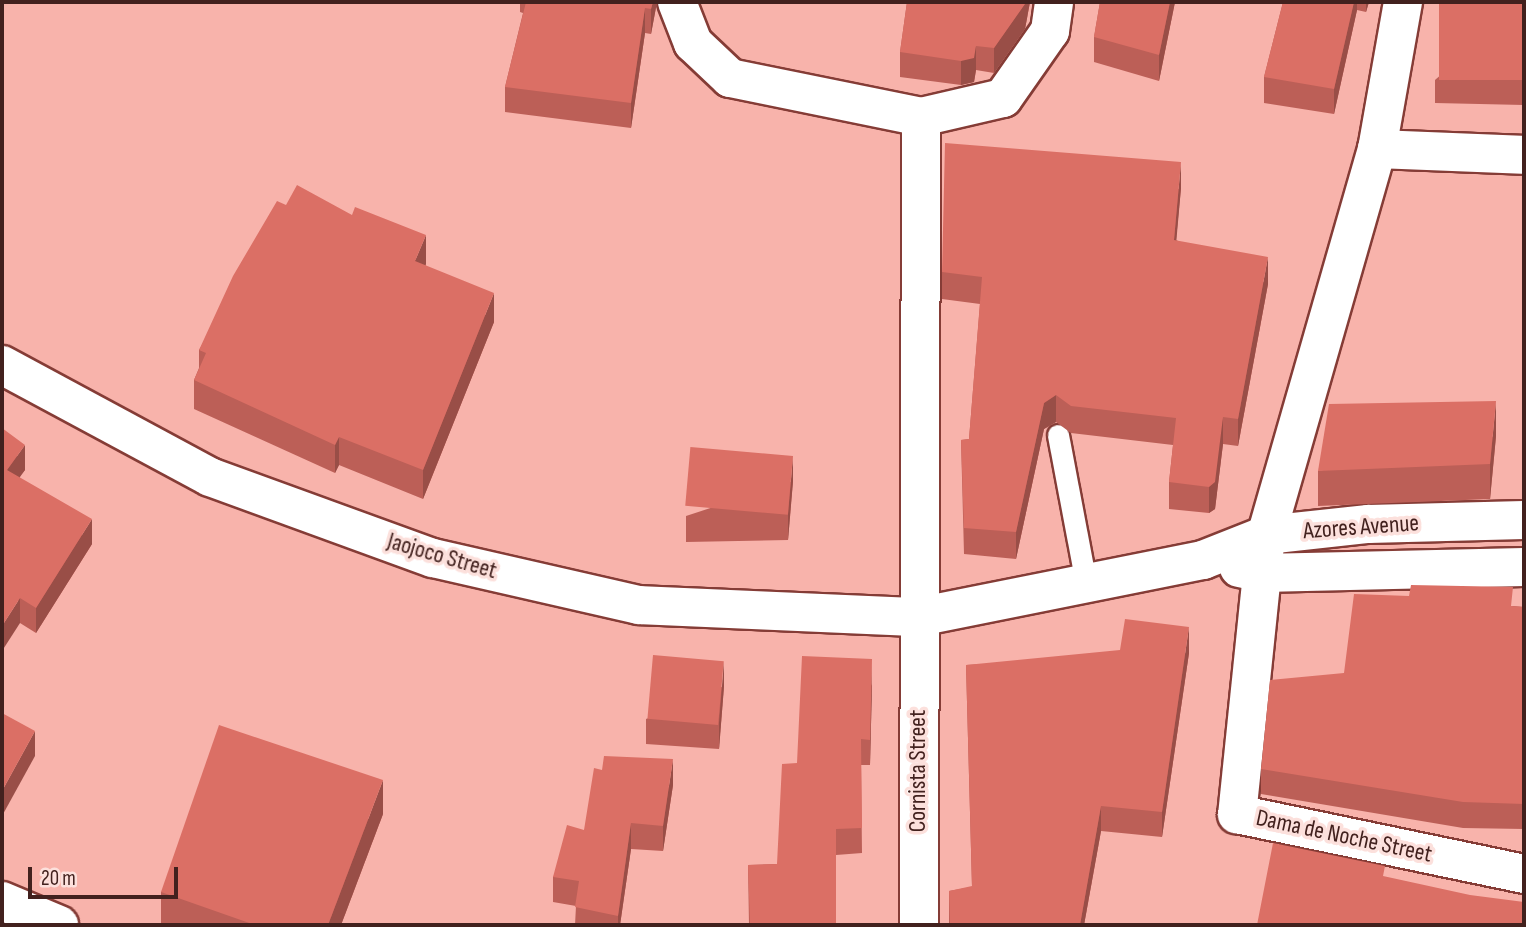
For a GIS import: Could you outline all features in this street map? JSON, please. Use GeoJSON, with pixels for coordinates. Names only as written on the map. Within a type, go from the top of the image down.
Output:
{"type":"FeatureCollection","features":[{"type":"Feature","properties":{"kind":"street"},"geometry":{"type":"LineString","coordinates":[[677,2],[693,43],[730,78],[921,117],[1003,98],[1050,31],[1054,2]]}},
{"type":"Feature","properties":{"kind":"street"},"geometry":{"type":"LineString","coordinates":[[1262,573],[1266,535],[1377,149],[1403,2]]}},
{"type":"Feature","properties":{"kind":"street","name":"Cornista Street"},"geometry":{"type":"LineString","coordinates":[[919,925],[921,117]]}},
{"type":"Feature","properties":{"kind":"street"},"geometry":{"type":"LineString","coordinates":[[1377,149],[1524,155]]}},
{"type":"Feature","properties":{"kind":"street","name":"Jaojoco Street"},"geometry":{"type":"LineString","coordinates":[[2,365],[210,477],[433,558],[639,605],[918,617]]}},
{"type":"Feature","properties":{"kind":"street","name":"Azores Avenue"},"geometry":{"type":"LineString","coordinates":[[918,617],[1203,560],[1266,535],[1368,524],[1524,520]]}},
{"type":"Feature","properties":{"kind":"street","name":"Azores Avenue"},"geometry":{"type":"LineString","coordinates":[[1203,560],[1262,573],[1524,567]]}},
{"type":"Feature","properties":{"kind":"street","name":"Dama de Noche Street"},"geometry":{"type":"LineString","coordinates":[[1262,573],[1237,814],[1524,874]]}},
{"type":"Feature","properties":{"kind":"street"},"geometry":{"type":"LineString","coordinates":[[2,901],[59,925]]}},
{"type":"Feature","properties":{"kind":"lane"},"geometry":{"type":"LineString","coordinates":[[1058,435],[1086,583]]}},
{"type":"Feature","properties":{"kind":"building"},"geometry":{"type":"Polygon","coordinates":[[[526,2],[653,2],[651,9],[645,8],[631,103],[505,87],[526,2]]]}},
{"type":"Feature","properties":{"kind":"building"},"geometry":{"type":"Polygon","coordinates":[[[907,2],[1026,2],[994,48],[976,46],[974,58],[961,61],[900,52],[907,2]]]}},
{"type":"Feature","properties":{"kind":"building"},"geometry":{"type":"Polygon","coordinates":[[[1100,2],[1170,2],[1159,55],[1094,37],[1100,2]]]}},
{"type":"Feature","properties":{"kind":"building"},"geometry":{"type":"Polygon","coordinates":[[[1283,2],[1354,2],[1334,89],[1264,77],[1283,2]]]}},
{"type":"Feature","properties":{"kind":"building"},"geometry":{"type":"Polygon","coordinates":[[[1439,2],[1524,2],[1524,80],[1439,80],[1439,2]]]}},
{"type":"Feature","properties":{"kind":"building"},"geometry":{"type":"Polygon","coordinates":[[[945,143],[1181,162],[1174,240],[1268,257],[1238,419],[1223,417],[1215,482],[1209,487],[1169,482],[1176,418],[1071,406],[1056,395],[1044,403],[1016,532],[964,528],[961,440],[969,439],[982,277],[942,272],[945,143]]]}},
{"type":"Feature","properties":{"kind":"building"},"geometry":{"type":"Polygon","coordinates":[[[297,185],[352,215],[355,207],[426,235],[415,261],[494,293],[423,470],[339,437],[335,445],[194,380],[206,353],[199,350],[233,276],[277,201],[286,205],[297,185]]]}},
{"type":"Feature","properties":{"kind":"building"},"geometry":{"type":"Polygon","coordinates":[[[1496,401],[1490,464],[1318,471],[1329,404],[1496,401]]]}},
{"type":"Feature","properties":{"kind":"building"},"geometry":{"type":"Polygon","coordinates":[[[2,428],[25,445],[7,470],[92,519],[36,608],[20,598],[2,626],[2,428]]]}},
{"type":"Feature","properties":{"kind":"building"},"geometry":{"type":"Polygon","coordinates":[[[690,447],[793,456],[788,515],[685,506],[690,447]]]}},
{"type":"Feature","properties":{"kind":"building"},"geometry":{"type":"Polygon","coordinates":[[[1411,585],[1513,587],[1511,606],[1524,607],[1524,804],[1463,802],[1261,769],[1270,680],[1344,673],[1354,594],[1409,596],[1411,585]]]}},
{"type":"Feature","properties":{"kind":"building"},"geometry":{"type":"Polygon","coordinates":[[[1125,619],[1189,627],[1162,812],[1101,806],[1080,925],[950,925],[949,891],[972,886],[966,665],[1120,650],[1125,619]]]}},
{"type":"Feature","properties":{"kind":"building"},"geometry":{"type":"Polygon","coordinates":[[[653,655],[724,661],[718,725],[647,719],[653,655]]]}},
{"type":"Feature","properties":{"kind":"building"},"geometry":{"type":"Polygon","coordinates":[[[802,656],[872,659],[870,740],[861,739],[862,828],[836,829],[836,925],[750,925],[748,865],[777,864],[782,764],[797,763],[802,656]]]}},
{"type":"Feature","properties":{"kind":"building"},"geometry":{"type":"Polygon","coordinates":[[[2,713],[35,731],[2,791],[2,713]]]}},
{"type":"Feature","properties":{"kind":"building"},"geometry":{"type":"Polygon","coordinates":[[[219,725],[383,780],[328,925],[255,925],[161,892],[219,725]]]}},
{"type":"Feature","properties":{"kind":"building"},"geometry":{"type":"Polygon","coordinates":[[[604,756],[673,759],[663,826],[631,823],[618,916],[575,907],[579,881],[553,877],[567,825],[584,830],[594,768],[602,770],[604,756]]]}},
{"type":"Feature","properties":{"kind":"building"},"geometry":{"type":"Polygon","coordinates":[[[1273,843],[1385,866],[1383,876],[1470,895],[1524,902],[1524,925],[1257,925],[1273,843]]]}}]}
